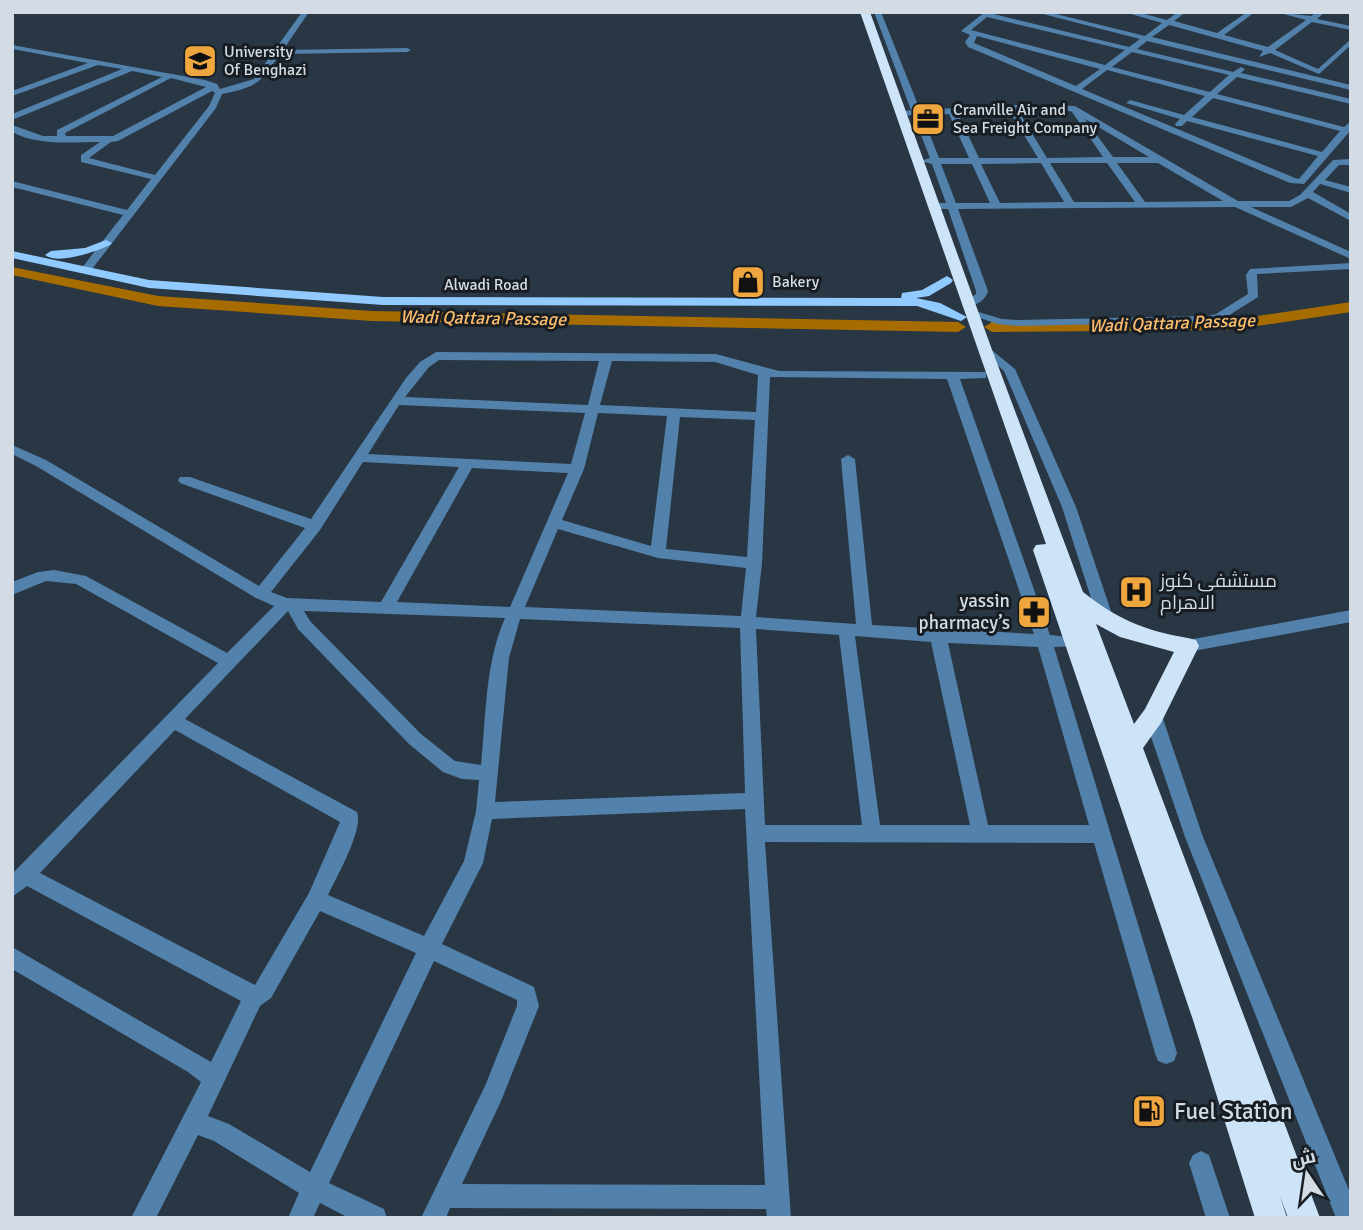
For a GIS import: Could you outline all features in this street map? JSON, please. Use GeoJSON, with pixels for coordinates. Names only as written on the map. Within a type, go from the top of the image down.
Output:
{"type":"FeatureCollection","features":[{"type":"Feature","properties":{"kind":"highway"},"geometry":{"type":"LineString","coordinates":[[858,12],[961,278]]}},
{"type":"Feature","properties":{"kind":"highway"},"geometry":{"type":"LineString","coordinates":[[865,12],[881,40],[942,206],[982,374],[1073,642],[1203,1007],[1271,1218]]}},
{"type":"Feature","properties":{"kind":"highway"},"geometry":{"type":"LineString","coordinates":[[967,311],[1023,453],[1203,942],[1249,1075],[1304,1218]]}},
{"type":"Feature","properties":{"kind":"highway"},"geometry":{"type":"LineString","coordinates":[[1074,596],[1107,623],[1124,632],[1188,646],[1153,716],[1131,746]]}},
{"type":"Feature","properties":{"kind":"main road"},"geometry":{"type":"LineString","coordinates":[[51,256],[87,251],[106,243],[108,261],[126,272]]}},
{"type":"Feature","properties":{"kind":"main road","name":"Alwadi Road"},"geometry":{"type":"LineString","coordinates":[[12,246],[87,268],[186,282],[432,299]]}},
{"type":"Feature","properties":{"kind":"main road","name":"Alwadi Road"},"geometry":{"type":"LineString","coordinates":[[12,254],[183,288],[432,299],[916,299],[936,306],[967,311]]}},
{"type":"Feature","properties":{"kind":"main road","name":"Alwadi Road"},"geometry":{"type":"LineString","coordinates":[[916,299],[961,278]]}},
{"type":"Feature","properties":{"kind":"street"},"geometry":{"type":"LineString","coordinates":[[157,178],[84,160],[84,157],[108,140],[123,136],[217,89],[253,84],[306,12]]}},
{"type":"Feature","properties":{"kind":"street"},"geometry":{"type":"LineString","coordinates":[[877,12],[881,40]]}},
{"type":"Feature","properties":{"kind":"street"},"geometry":{"type":"LineString","coordinates":[[1038,12],[1351,86]]}},
{"type":"Feature","properties":{"kind":"street"},"geometry":{"type":"LineString","coordinates":[[1127,12],[1220,35],[1269,51],[1351,86]]}},
{"type":"Feature","properties":{"kind":"street"},"geometry":{"type":"LineString","coordinates":[[1077,89],[1183,12]]}},
{"type":"Feature","properties":{"kind":"street"},"geometry":{"type":"LineString","coordinates":[[1220,35],[1252,12]]}},
{"type":"Feature","properties":{"kind":"street"},"geometry":{"type":"LineString","coordinates":[[1279,12],[1351,28]]}},
{"type":"Feature","properties":{"kind":"street"},"geometry":{"type":"LineString","coordinates":[[1172,130],[1249,62],[1269,51],[1322,12]]}},
{"type":"Feature","properties":{"kind":"street"},"geometry":{"type":"LineString","coordinates":[[974,35],[969,42],[971,45],[1297,182],[1301,182],[1348,127],[1210,95],[974,35],[965,30],[988,13],[1351,102]]}},
{"type":"Feature","properties":{"kind":"street"},"geometry":{"type":"LineString","coordinates":[[1097,26],[1107,19]]}},
{"type":"Feature","properties":{"kind":"street"},"geometry":{"type":"LineString","coordinates":[[1319,72],[1351,41]]}},
{"type":"Feature","properties":{"kind":"street"},"geometry":{"type":"LineString","coordinates":[[12,47],[169,76],[217,89]]}},
{"type":"Feature","properties":{"kind":"street"},"geometry":{"type":"LineString","coordinates":[[278,52],[407,50]]}},
{"type":"Feature","properties":{"kind":"street"},"geometry":{"type":"LineString","coordinates":[[12,58],[32,51]]}},
{"type":"Feature","properties":{"kind":"street"},"geometry":{"type":"LineString","coordinates":[[12,94],[98,62]]}},
{"type":"Feature","properties":{"kind":"street"},"geometry":{"type":"LineString","coordinates":[[12,117],[131,69]]}},
{"type":"Feature","properties":{"kind":"street"},"geometry":{"type":"LineString","coordinates":[[61,135],[169,76]]}},
{"type":"Feature","properties":{"kind":"street"},"geometry":{"type":"LineString","coordinates":[[87,268],[213,106],[217,89]]}},
{"type":"Feature","properties":{"kind":"street"},"geometry":{"type":"LineString","coordinates":[[908,112],[1070,108],[1130,103],[1324,155]]}},
{"type":"Feature","properties":{"kind":"street"},"geometry":{"type":"LineString","coordinates":[[12,106],[26,111]]}},
{"type":"Feature","properties":{"kind":"street"},"geometry":{"type":"LineString","coordinates":[[1012,108],[1071,205]]}},
{"type":"Feature","properties":{"kind":"street"},"geometry":{"type":"LineString","coordinates":[[1070,108],[1237,205],[1351,256]]}},
{"type":"Feature","properties":{"kind":"street"},"geometry":{"type":"LineString","coordinates":[[1070,108],[1112,160],[1142,205]]}},
{"type":"Feature","properties":{"kind":"street"},"geometry":{"type":"LineString","coordinates":[[952,111],[997,207]]}},
{"type":"Feature","properties":{"kind":"street"},"geometry":{"type":"LineString","coordinates":[[16,129],[39,129],[61,135],[108,140]]}},
{"type":"Feature","properties":{"kind":"street"},"geometry":{"type":"LineString","coordinates":[[926,161],[1161,160]]}},
{"type":"Feature","properties":{"kind":"street"},"geometry":{"type":"LineString","coordinates":[[942,206],[1291,204],[1307,193],[1336,162],[1351,162]]}},
{"type":"Feature","properties":{"kind":"street"},"geometry":{"type":"LineString","coordinates":[[1319,181],[1351,191]]}},
{"type":"Feature","properties":{"kind":"street"},"geometry":{"type":"LineString","coordinates":[[12,184],[129,214]]}},
{"type":"Feature","properties":{"kind":"street"},"geometry":{"type":"LineString","coordinates":[[1307,193],[1351,218]]}},
{"type":"Feature","properties":{"kind":"street"},"geometry":{"type":"LineString","coordinates":[[967,311],[1001,322],[1017,323],[1207,319],[1219,317],[1254,295],[1251,275],[1254,271],[1351,266]]}},
{"type":"Feature","properties":{"kind":"street"},"geometry":{"type":"LineString","coordinates":[[983,347],[1009,369],[1073,518],[1107,623]]}},
{"type":"Feature","properties":{"kind":"street"},"geometry":{"type":"LineString","coordinates":[[261,594],[362,458],[396,401],[428,361],[441,355],[606,359],[716,358],[764,373],[982,374]]}},
{"type":"Feature","properties":{"kind":"street"},"geometry":{"type":"LineString","coordinates":[[300,1218],[312,1187],[429,948],[474,863],[485,811],[501,658],[506,634],[577,469],[606,359]]}},
{"type":"Feature","properties":{"kind":"street"},"geometry":{"type":"LineString","coordinates":[[316,900],[524,990],[529,999],[494,1093],[438,1207],[778,1208],[754,801],[748,622],[754,563],[764,373]]}},
{"type":"Feature","properties":{"kind":"street"},"geometry":{"type":"LineString","coordinates":[[952,374],[1044,641],[1166,1053]]}},
{"type":"Feature","properties":{"kind":"street"},"geometry":{"type":"LineString","coordinates":[[396,401],[762,416]]}},
{"type":"Feature","properties":{"kind":"street"},"geometry":{"type":"LineString","coordinates":[[658,553],[674,414]]}},
{"type":"Feature","properties":{"kind":"street"},"geometry":{"type":"LineString","coordinates":[[12,449],[41,463],[261,594],[288,604],[748,622],[938,636],[1073,642]]}},
{"type":"Feature","properties":{"kind":"street"},"geometry":{"type":"LineString","coordinates":[[1023,453],[1046,452]]}},
{"type":"Feature","properties":{"kind":"street"},"geometry":{"type":"LineString","coordinates":[[362,458],[577,469]]}},
{"type":"Feature","properties":{"kind":"street"},"geometry":{"type":"LineString","coordinates":[[848,459],[865,631]]}},
{"type":"Feature","properties":{"kind":"street"},"geometry":{"type":"LineString","coordinates":[[385,608],[468,463]]}},
{"type":"Feature","properties":{"kind":"street"},"geometry":{"type":"LineString","coordinates":[[185,480],[314,526]]}},
{"type":"Feature","properties":{"kind":"street"},"geometry":{"type":"LineString","coordinates":[[554,523],[658,553],[754,563]]}},
{"type":"Feature","properties":{"kind":"street"},"geometry":{"type":"LineString","coordinates":[[12,589],[30,579],[65,574],[81,580],[229,662]]}},
{"type":"Feature","properties":{"kind":"street"},"geometry":{"type":"LineString","coordinates":[[253,999],[254,996],[19,882],[288,604]]}},
{"type":"Feature","properties":{"kind":"street"},"geometry":{"type":"LineString","coordinates":[[288,604],[304,625],[415,739],[455,770],[490,773]]}},
{"type":"Feature","properties":{"kind":"street"},"geometry":{"type":"LineString","coordinates":[[1188,646],[1351,616]]}},
{"type":"Feature","properties":{"kind":"street"},"geometry":{"type":"LineString","coordinates":[[846,629],[872,833]]}},
{"type":"Feature","properties":{"kind":"street"},"geometry":{"type":"LineString","coordinates":[[938,636],[981,834]]}},
{"type":"Feature","properties":{"kind":"street"},"geometry":{"type":"LineString","coordinates":[[1153,716],[1172,776],[1235,941],[1348,1218]]}},
{"type":"Feature","properties":{"kind":"street"},"geometry":{"type":"LineString","coordinates":[[143,1218],[194,1122],[253,999],[264,991],[316,900],[346,834],[350,818],[173,721]]}},
{"type":"Feature","properties":{"kind":"street"},"geometry":{"type":"LineString","coordinates":[[485,811],[754,801]]}},
{"type":"Feature","properties":{"kind":"street"},"geometry":{"type":"LineString","coordinates":[[756,833],[1102,834]]}},
{"type":"Feature","properties":{"kind":"street"},"geometry":{"type":"LineString","coordinates":[[1203,942],[1235,941]]}},
{"type":"Feature","properties":{"kind":"street"},"geometry":{"type":"LineString","coordinates":[[12,957],[196,1064],[215,1079]]}},
{"type":"Feature","properties":{"kind":"street"},"geometry":{"type":"LineString","coordinates":[[194,1122],[221,1132],[312,1187],[374,1218]]}},
{"type":"Feature","properties":{"kind":"street"},"geometry":{"type":"LineString","coordinates":[[1201,1163],[1218,1218]]}},
{"type":"Feature","properties":{"kind":"waterway","name":"Wadi Qattara Passage"},"geometry":{"type":"LineString","coordinates":[[12,271],[158,301],[372,316],[958,327]]}},
{"type":"Feature","properties":{"kind":"waterway","name":"Wadi Qattara Passage"},"geometry":{"type":"LineString","coordinates":[[992,327],[1231,325],[1351,307]]}},
{"type":"Feature","properties":{"kind":"place","name":"University Of Benghazi"},"geometry":{"type":"Point","coordinates":[200,61]}},
{"type":"Feature","properties":{"kind":"place","name":"Cranville Air and Sea Freight Company"},"geometry":{"type":"Point","coordinates":[928,119]}},
{"type":"Feature","properties":{"kind":"place","name":"Bakery"},"geometry":{"type":"Point","coordinates":[748,282]}},
{"type":"Feature","properties":{"kind":"place","name":"مستشفى كنوز الاهرام"},"geometry":{"type":"Point","coordinates":[1136,592]}},
{"type":"Feature","properties":{"kind":"place","name":"yassin pharmacy’s"},"geometry":{"type":"Point","coordinates":[1034,612]}},
{"type":"Feature","properties":{"kind":"place","name":"Fuel Station"},"geometry":{"type":"Point","coordinates":[1149,1111]}}]}
